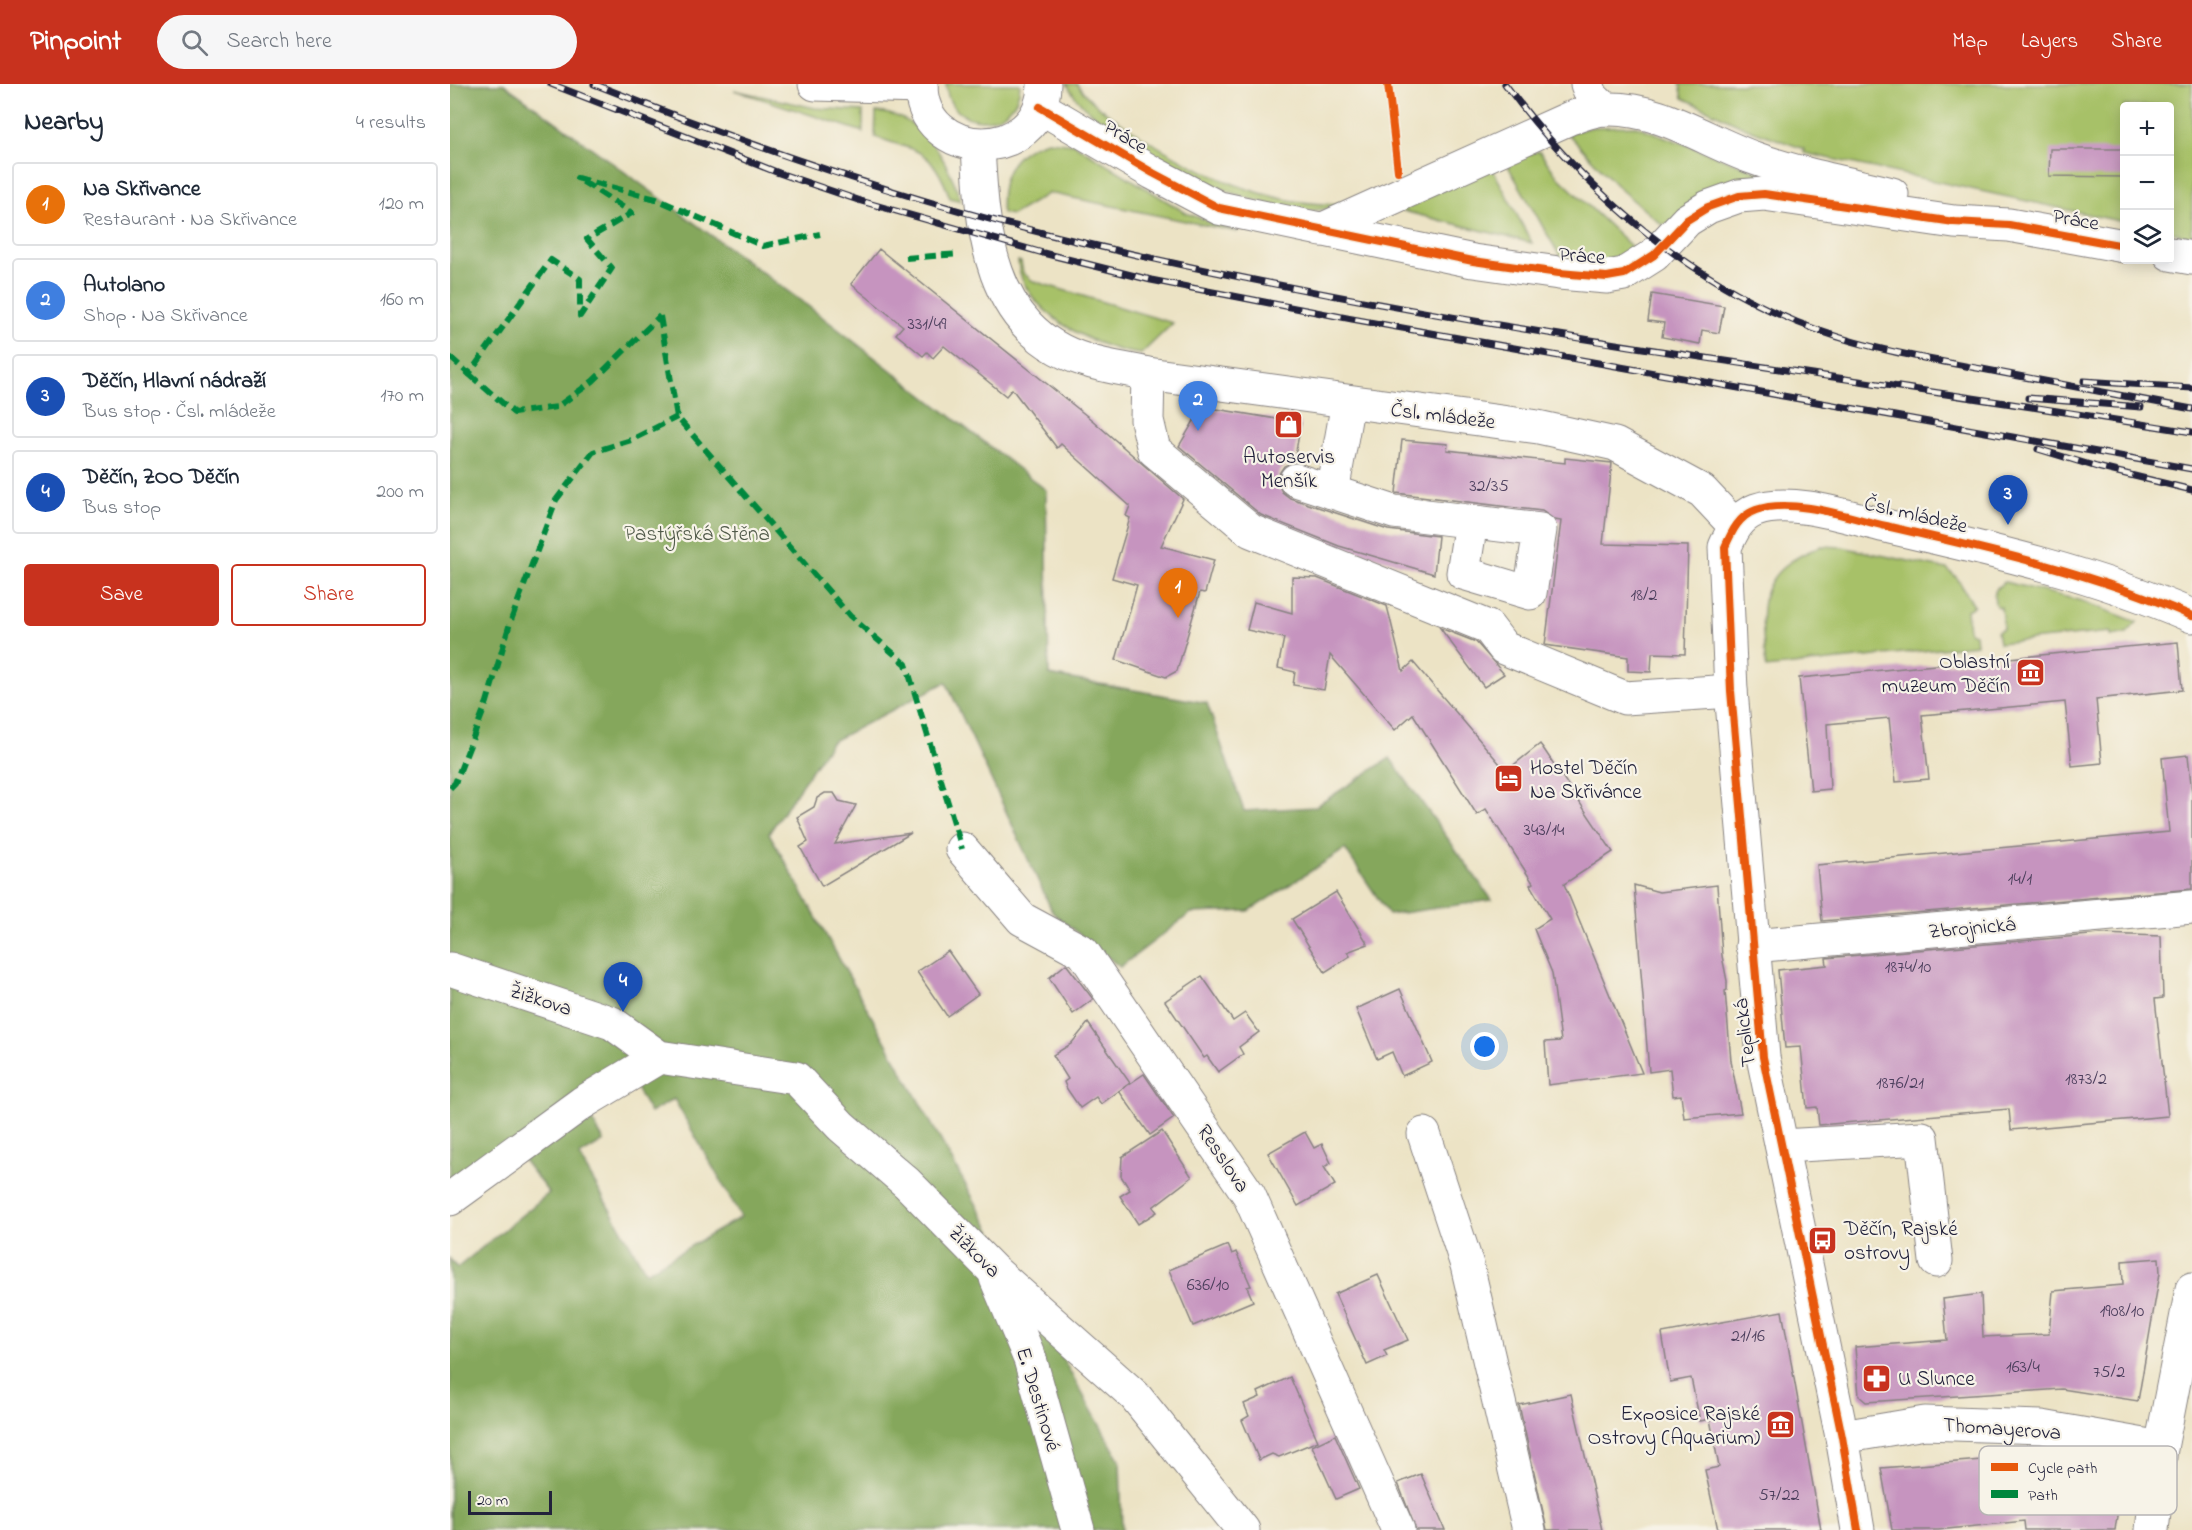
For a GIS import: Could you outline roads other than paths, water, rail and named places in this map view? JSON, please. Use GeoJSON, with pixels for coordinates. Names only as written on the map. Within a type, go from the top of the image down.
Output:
{"type":"FeatureCollection","features":[{"type":"Feature","properties":{"kind":"street"},"geometry":{"type":"LineString","coordinates":[[815,84],[921,86],[925,105],[933,121],[945,133],[961,142],[978,145],[997,144],[1016,136],[1030,124],[1042,96]]}},
{"type":"Feature","properties":{"kind":"street","name":"Práce"},"geometry":{"type":"LineString","coordinates":[[1321,230],[1570,118],[1593,93],[1638,112],[1673,122],[1751,157],[1781,167],[1964,211],[2009,225],[2120,245]]}},
{"type":"Feature","properties":{"kind":"street","name":"Práce"},"geometry":{"type":"LineString","coordinates":[[1042,96],[1153,173],[1219,208],[1473,261],[1607,277],[1624,274],[1638,268],[1654,255],[1687,220],[1708,207],[1739,196],[1764,194],[1954,222],[2009,225]]}},
{"type":"Feature","properties":{"kind":"street","name":"Čsl. mládeže"},"geometry":{"type":"LineString","coordinates":[[978,145],[987,243],[994,271],[1006,296],[1038,335],[1084,360],[1148,374],[1538,427],[1615,444],[1702,490],[1735,526],[1757,509],[1780,506],[1822,511],[2023,557],[2141,594],[2192,616]]}},
{"type":"Feature","properties":{"kind":"street"},"geometry":{"type":"LineString","coordinates":[[2174,255],[2192,258]]}},
{"type":"Feature","properties":{"kind":"street"},"geometry":{"type":"LineString","coordinates":[[1148,374],[1147,420],[1154,450],[1251,531],[1488,627],[1504,648],[1625,698],[1731,691]]}},
{"type":"Feature","properties":{"kind":"street"},"geometry":{"type":"LineString","coordinates":[[1332,492],[1348,402]]}},
{"type":"Feature","properties":{"kind":"street"},"geometry":{"type":"LineString","coordinates":[[1296,480],[1394,512],[1471,522]]}},
{"type":"Feature","properties":{"kind":"street","name":"Teplická"},"geometry":{"type":"LineString","coordinates":[[1735,526],[1725,547],[1731,691],[1763,1057],[1842,1437],[1858,1530]]}},
{"type":"Feature","properties":{"kind":"street","name":"Resslova"},"geometry":{"type":"LineString","coordinates":[[962,849],[1022,919],[1083,952],[1249,1195],[1398,1530]]}},
{"type":"Feature","properties":{"kind":"street","name":"Zbrojnická"},"geometry":{"type":"LineString","coordinates":[[1752,946],[2192,907]]}},
{"type":"Feature","properties":{"kind":"street","name":"Žižkova"},"geometry":{"type":"LineString","coordinates":[[450,969],[612,1023],[659,1057],[796,1078],[841,1126],[907,1183],[993,1270],[1135,1396],[1244,1530]]}},
{"type":"Feature","properties":{"kind":"street"},"geometry":{"type":"LineString","coordinates":[[450,1199],[582,1103],[659,1057]]}},
{"type":"Feature","properties":{"kind":"street"},"geometry":{"type":"LineString","coordinates":[[1424,1134],[1467,1265],[1529,1530]]}},
{"type":"Feature","properties":{"kind":"street"},"geometry":{"type":"LineString","coordinates":[[1782,1146],[1922,1138],[1936,1261]]}},
{"type":"Feature","properties":{"kind":"street","name":"E. Destinové"},"geometry":{"type":"LineString","coordinates":[[993,1270],[1030,1359],[1078,1530]]}},
{"type":"Feature","properties":{"kind":"street"},"geometry":{"type":"LineString","coordinates":[[2161,1446],[2191,1304]]}},
{"type":"Feature","properties":{"kind":"street","name":"Thomayerova"},"geometry":{"type":"LineString","coordinates":[[1842,1437],[1925,1423],[2042,1427],[2150,1446]]}},
{"type":"Feature","properties":{"kind":"street"},"geometry":{"type":"LineString","coordinates":[[2152,1530],[2154,1515]]}},
{"type":"Feature","properties":{"kind":"railway"},"geometry":{"type":"LineString","coordinates":[[551,84],[779,173],[861,201],[1043,253],[1151,280],[1352,319],[2192,469]]}},
{"type":"Feature","properties":{"kind":"railway"},"geometry":{"type":"LineString","coordinates":[[594,84],[818,167],[932,203],[1047,234],[1188,266],[1474,321],[2192,432]]}},
{"type":"Feature","properties":{"kind":"railway"},"geometry":{"type":"LineString","coordinates":[[1505,84],[1570,162],[1646,232],[1687,262],[1730,289],[1776,313],[1823,332],[1882,349],[2192,409]]}},
{"type":"Feature","properties":{"kind":"railway"},"geometry":{"type":"LineString","coordinates":[[2084,381],[2192,388]]}},
{"type":"Feature","properties":{"kind":"railway"},"geometry":{"type":"LineString","coordinates":[[2028,398],[2141,407]]}},
{"type":"Feature","properties":{"kind":"railway"},"geometry":{"type":"LineString","coordinates":[[2038,449],[2097,467],[2192,490]]}},
{"type":"Feature","properties":{"kind":"place","name":"Autoservis Menšík"},"geometry":{"type":"Point","coordinates":[1289,425]}},
{"type":"Feature","properties":{"kind":"place","name":"Autolano"},"geometry":{"type":"Point","coordinates":[1198,431]}},
{"type":"Feature","properties":{"kind":"place","name":"Děčín, Hlavní nádraží"},"geometry":{"type":"Point","coordinates":[2008,525]}},
{"type":"Feature","properties":{"kind":"place","name":"Na Skřivance"},"geometry":{"type":"Point","coordinates":[1178,618]}},
{"type":"Feature","properties":{"kind":"place","name":"Oblastní muzeum Děčín"},"geometry":{"type":"Point","coordinates":[2031,673]}},
{"type":"Feature","properties":{"kind":"place","name":"Hostel Děčín Na Skřivánce"},"geometry":{"type":"Point","coordinates":[1509,779]}},
{"type":"Feature","properties":{"kind":"place","name":"Děčín, ZOO Děčín"},"geometry":{"type":"Point","coordinates":[623,1012]}},
{"type":"Feature","properties":{"kind":"place","name":"Děčín, Rajské ostrovy"},"geometry":{"type":"Point","coordinates":[1823,1240]}},
{"type":"Feature","properties":{"kind":"place","name":"U Slunce"},"geometry":{"type":"Point","coordinates":[1877,1378]}},
{"type":"Feature","properties":{"kind":"place","name":"Exposice Rajské Ostrovy (Aquarium)"},"geometry":{"type":"Point","coordinates":[1781,1425]}},
{"type":"Feature","properties":{"kind":"park label","name":"Pastýřská Stěna"},"geometry":{"type":"Point","coordinates":[697,533]}}]}
